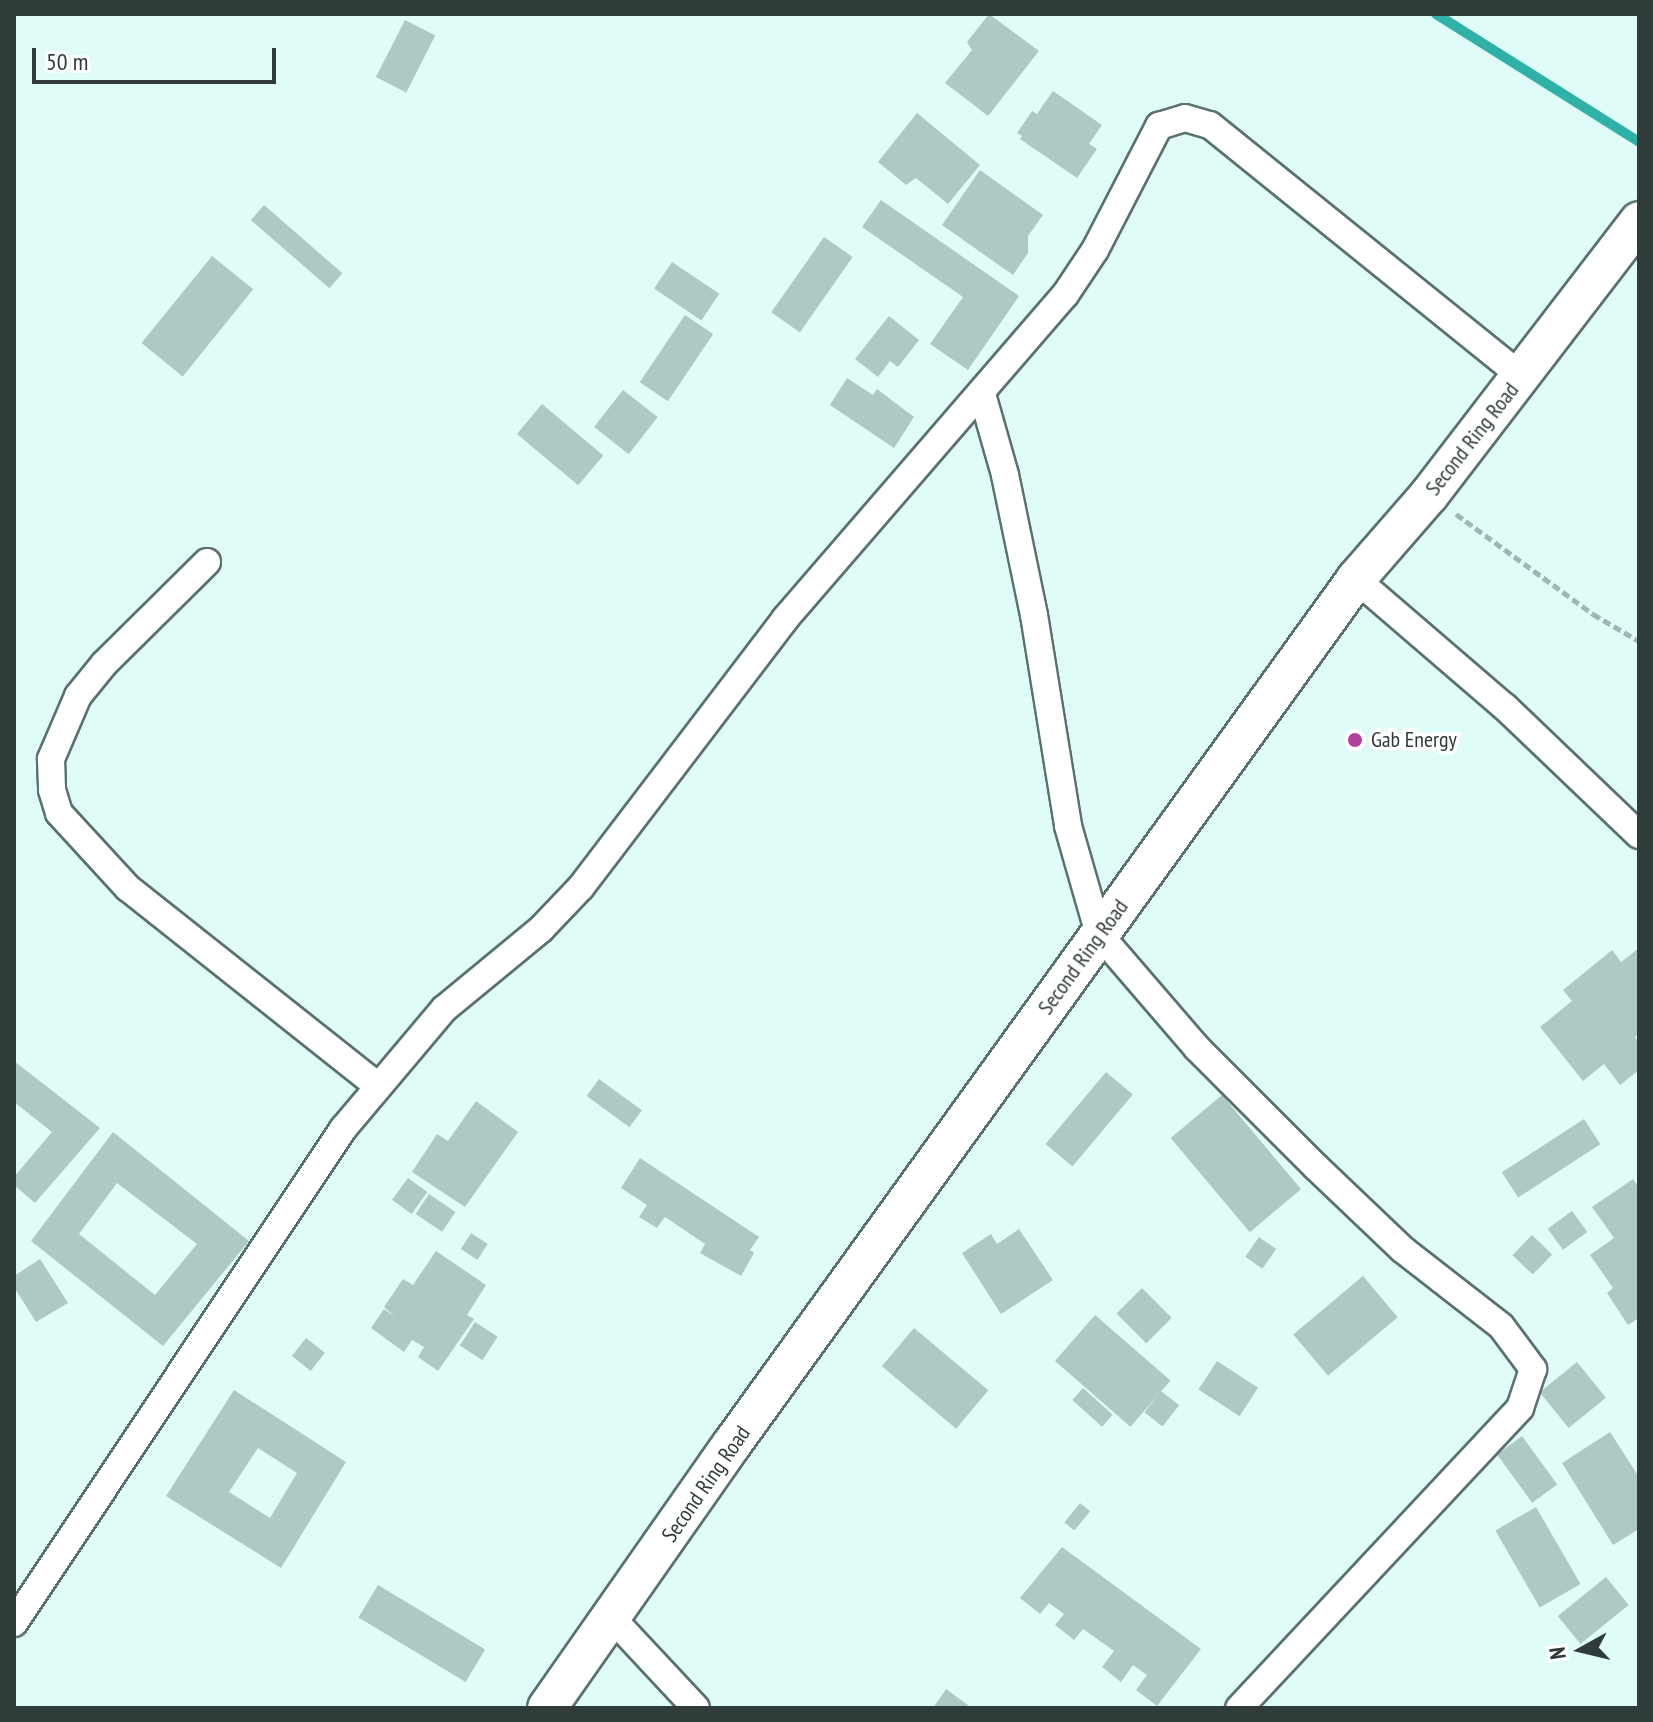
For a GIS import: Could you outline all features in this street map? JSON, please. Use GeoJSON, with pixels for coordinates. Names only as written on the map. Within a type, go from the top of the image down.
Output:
{"type":"FeatureCollection","features":[{"type":"Feature","properties":{"kind":"street"},"geometry":{"type":"LineString","coordinates":[[14,1623],[343,1129],[444,1009],[541,929],[581,887],[785,619],[1065,295],[1095,250],[1159,126],[1185,118],[1210,125],[1520,375]]}},
{"type":"Feature","properties":{"kind":"street","name":"Second Ring Road"},"geometry":{"type":"LineString","coordinates":[[547,1708],[732,1444],[1356,579],[1429,495],[1639,221]]}},
{"type":"Feature","properties":{"kind":"street"},"geometry":{"type":"LineString","coordinates":[[982,394],[1005,475],[1034,615],[1068,826],[1099,934],[1197,1048],[1402,1249],[1501,1326],[1533,1369],[1520,1408],[1239,1708]]}},
{"type":"Feature","properties":{"kind":"street"},"geometry":{"type":"LineString","coordinates":[[207,562],[104,664],[78,696],[51,759],[52,790],[59,813],[128,888],[378,1086]]}},
{"type":"Feature","properties":{"kind":"street"},"geometry":{"type":"LineString","coordinates":[[1356,579],[1505,707],[1639,835]]}},
{"type":"Feature","properties":{"kind":"street"},"geometry":{"type":"LineString","coordinates":[[612,1618],[696,1708]]}},
{"type":"Feature","properties":{"kind":"path"},"geometry":{"type":"LineString","coordinates":[[1429,495],[1593,614],[1639,641]]}},
{"type":"Feature","properties":{"kind":"building"},"geometry":{"type":"Polygon","coordinates":[[[989,14],[1039,51],[988,116],[945,83],[972,50],[967,42],[989,14]]]}},
{"type":"Feature","properties":{"kind":"building"},"geometry":{"type":"Polygon","coordinates":[[[405,20],[435,35],[406,92],[376,77],[405,20]]]}},
{"type":"Feature","properties":{"kind":"building"},"geometry":{"type":"Polygon","coordinates":[[[1053,91],[1102,125],[1089,144],[1097,149],[1077,178],[1020,139],[1022,136],[1017,133],[1032,111],[1037,114],[1053,91]]]}},
{"type":"Feature","properties":{"kind":"building"},"geometry":{"type":"Polygon","coordinates":[[[917,113],[980,165],[948,204],[916,178],[906,185],[878,162],[917,113]]]}},
{"type":"Feature","properties":{"kind":"building"},"geometry":{"type":"Polygon","coordinates":[[[980,170],[1043,215],[1028,236],[1028,253],[1013,275],[942,225],[980,170]]]}},
{"type":"Feature","properties":{"kind":"building"},"geometry":{"type":"Polygon","coordinates":[[[881,200],[1019,296],[968,370],[930,344],[963,297],[862,227],[881,200]]]}},
{"type":"Feature","properties":{"kind":"building"},"geometry":{"type":"Polygon","coordinates":[[[264,205],[342,273],[329,288],[251,220],[264,205]]]}},
{"type":"Feature","properties":{"kind":"building"},"geometry":{"type":"Polygon","coordinates":[[[824,237],[853,257],[800,332],[771,312],[824,237]]]}},
{"type":"Feature","properties":{"kind":"building"},"geometry":{"type":"Polygon","coordinates":[[[212,256],[253,289],[183,376],[142,343],[212,256]]]}},
{"type":"Feature","properties":{"kind":"building"},"geometry":{"type":"Polygon","coordinates":[[[672,262],[719,294],[701,320],[654,289],[672,262]]]}},
{"type":"Feature","properties":{"kind":"building"},"geometry":{"type":"Polygon","coordinates":[[[685,315],[713,334],[668,401],[640,382],[685,315]]]}},
{"type":"Feature","properties":{"kind":"building"},"geometry":{"type":"Polygon","coordinates":[[[889,316],[919,340],[898,367],[890,361],[878,377],[855,359],[889,316]]]}},
{"type":"Feature","properties":{"kind":"building"},"geometry":{"type":"Polygon","coordinates":[[[847,378],[873,395],[877,389],[914,417],[894,448],[830,405],[847,378]]]}},
{"type":"Feature","properties":{"kind":"building"},"geometry":{"type":"Polygon","coordinates":[[[623,390],[658,417],[629,454],[594,427],[623,390]]]}},
{"type":"Feature","properties":{"kind":"building"},"geometry":{"type":"Polygon","coordinates":[[[542,404],[603,455],[578,485],[517,434],[542,404]]]}},
{"type":"Feature","properties":{"kind":"building"},"geometry":{"type":"Polygon","coordinates":[[[1639,948],[1639,1034],[1635,1037],[1639,1043],[1639,1070],[1620,1085],[1604,1064],[1583,1081],[1540,1027],[1572,1001],[1563,990],[1612,950],[1621,962],[1639,948]]]}},
{"type":"Feature","properties":{"kind":"building"},"geometry":{"type":"Polygon","coordinates":[[[14,1061],[100,1128],[35,1203],[14,1185],[14,1177],[52,1132],[14,1102],[14,1061]]]}},
{"type":"Feature","properties":{"kind":"building"},"geometry":{"type":"Polygon","coordinates":[[[1106,1072],[1133,1094],[1072,1167],[1046,1144],[1106,1072]]]}},
{"type":"Feature","properties":{"kind":"building"},"geometry":{"type":"Polygon","coordinates":[[[599,1079],[642,1110],[630,1127],[587,1096],[599,1079]]]}},
{"type":"Feature","properties":{"kind":"building"},"geometry":{"type":"Polygon","coordinates":[[[1222,1095],[1301,1189],[1250,1232],[1171,1138],[1222,1095]]]}},
{"type":"Feature","properties":{"kind":"building"},"geometry":{"type":"Polygon","coordinates":[[[476,1101],[518,1132],[465,1207],[412,1172],[437,1134],[448,1141],[476,1101]]]}},
{"type":"Feature","properties":{"kind":"building"},"geometry":{"type":"Polygon","coordinates":[[[1584,1119],[1600,1144],[1518,1198],[1502,1172],[1584,1119]]]}},
{"type":"Feature","properties":{"kind":"building"},"geometry":{"type":"Polygon","coordinates":[[[113,1132],[249,1241],[163,1346],[31,1241],[113,1132]],[[117,1183],[79,1234],[155,1295],[197,1244],[117,1183]]]}},
{"type":"Feature","properties":{"kind":"building"},"geometry":{"type":"Polygon","coordinates":[[[640,1158],[759,1237],[750,1250],[754,1253],[741,1276],[700,1253],[705,1244],[665,1217],[657,1228],[639,1217],[647,1205],[621,1188],[640,1158]]]}},
{"type":"Feature","properties":{"kind":"building"},"geometry":{"type":"Polygon","coordinates":[[[408,1178],[427,1192],[412,1214],[392,1200],[408,1178]]]}},
{"type":"Feature","properties":{"kind":"building"},"geometry":{"type":"Polygon","coordinates":[[[1633,1179],[1639,1188],[1639,1318],[1628,1325],[1607,1293],[1613,1288],[1590,1255],[1614,1238],[1592,1207],[1633,1179]]]}},
{"type":"Feature","properties":{"kind":"building"},"geometry":{"type":"Polygon","coordinates":[[[429,1194],[456,1212],[442,1232],[416,1214],[429,1194]]]}},
{"type":"Feature","properties":{"kind":"building"},"geometry":{"type":"Polygon","coordinates":[[[1572,1211],[1587,1232],[1563,1250],[1548,1229],[1572,1211]]]}},
{"type":"Feature","properties":{"kind":"building"},"geometry":{"type":"Polygon","coordinates":[[[1019,1229],[1053,1280],[1001,1314],[962,1253],[991,1234],[997,1244],[1019,1229]]]}},
{"type":"Feature","properties":{"kind":"building"},"geometry":{"type":"Polygon","coordinates":[[[471,1233],[488,1244],[477,1260],[461,1249],[471,1233]]]}},
{"type":"Feature","properties":{"kind":"building"},"geometry":{"type":"Polygon","coordinates":[[[1532,1235],[1552,1254],[1533,1275],[1513,1255],[1532,1235]]]}},
{"type":"Feature","properties":{"kind":"building"},"geometry":{"type":"Polygon","coordinates":[[[1259,1237],[1276,1249],[1262,1269],[1245,1257],[1259,1237]]]}},
{"type":"Feature","properties":{"kind":"building"},"geometry":{"type":"Polygon","coordinates":[[[436,1251],[486,1285],[467,1315],[474,1319],[438,1371],[418,1357],[424,1347],[412,1340],[404,1352],[371,1328],[384,1309],[395,1317],[384,1307],[403,1279],[413,1285],[436,1251]]]}},
{"type":"Feature","properties":{"kind":"building"},"geometry":{"type":"Polygon","coordinates":[[[40,1259],[68,1303],[36,1322],[14,1287],[14,1276],[40,1259]]]}},
{"type":"Feature","properties":{"kind":"building"},"geometry":{"type":"Polygon","coordinates":[[[1363,1276],[1398,1317],[1328,1376],[1293,1334],[1363,1276]]]}},
{"type":"Feature","properties":{"kind":"building"},"geometry":{"type":"Polygon","coordinates":[[[1142,1288],[1172,1318],[1146,1343],[1117,1313],[1142,1288]]]}},
{"type":"Feature","properties":{"kind":"building"},"geometry":{"type":"Polygon","coordinates":[[[1095,1315],[1170,1381],[1130,1427],[1055,1361],[1095,1315]]]}},
{"type":"Feature","properties":{"kind":"building"},"geometry":{"type":"Polygon","coordinates":[[[475,1322],[498,1337],[482,1360],[460,1345],[475,1322]]]}},
{"type":"Feature","properties":{"kind":"building"},"geometry":{"type":"Polygon","coordinates":[[[914,1328],[988,1390],[956,1429],[882,1366],[914,1328]]]}},
{"type":"Feature","properties":{"kind":"building"},"geometry":{"type":"Polygon","coordinates":[[[306,1338],[325,1353],[311,1371],[292,1356],[306,1338]]]}},
{"type":"Feature","properties":{"kind":"building"},"geometry":{"type":"Polygon","coordinates":[[[1217,1361],[1258,1388],[1240,1416],[1198,1390],[1217,1361]]]}},
{"type":"Feature","properties":{"kind":"building"},"geometry":{"type":"Polygon","coordinates":[[[1577,1362],[1606,1398],[1569,1428],[1540,1392],[1577,1362]]]}},
{"type":"Feature","properties":{"kind":"building"},"geometry":{"type":"Polygon","coordinates":[[[1083,1388],[1113,1415],[1102,1427],[1072,1400],[1083,1388]]]}},
{"type":"Feature","properties":{"kind":"building"},"geometry":{"type":"Polygon","coordinates":[[[234,1390],[346,1462],[281,1568],[166,1496],[234,1390]],[[258,1448],[229,1492],[270,1518],[297,1473],[258,1448]]]}},
{"type":"Feature","properties":{"kind":"building"},"geometry":{"type":"Polygon","coordinates":[[[1161,1391],[1179,1405],[1163,1426],[1144,1412],[1161,1391]]]}},
{"type":"Feature","properties":{"kind":"building"},"geometry":{"type":"Polygon","coordinates":[[[1610,1432],[1639,1477],[1639,1529],[1613,1545],[1562,1463],[1610,1432]]]}},
{"type":"Feature","properties":{"kind":"building"},"geometry":{"type":"Polygon","coordinates":[[[1522,1436],[1557,1485],[1532,1503],[1497,1454],[1522,1436]]]}},
{"type":"Feature","properties":{"kind":"building"},"geometry":{"type":"Polygon","coordinates":[[[1080,1503],[1090,1511],[1074,1531],[1064,1522],[1080,1503]]]}},
{"type":"Feature","properties":{"kind":"building"},"geometry":{"type":"Polygon","coordinates":[[[1536,1507],[1580,1584],[1540,1608],[1495,1530],[1536,1507]]]}},
{"type":"Feature","properties":{"kind":"building"},"geometry":{"type":"Polygon","coordinates":[[[1062,1547],[1201,1649],[1157,1706],[1136,1690],[1147,1675],[1133,1665],[1121,1682],[1102,1667],[1114,1651],[1083,1629],[1074,1640],[1055,1625],[1064,1614],[1049,1603],[1040,1614],[1020,1598],[1062,1547]]]}},
{"type":"Feature","properties":{"kind":"building"},"geometry":{"type":"Polygon","coordinates":[[[1606,1577],[1629,1605],[1580,1644],[1558,1616],[1606,1577]]]}},
{"type":"Feature","properties":{"kind":"building"},"geometry":{"type":"Polygon","coordinates":[[[378,1585],[485,1649],[466,1682],[358,1618],[378,1585]]]}},
{"type":"Feature","properties":{"kind":"building"},"geometry":{"type":"Polygon","coordinates":[[[946,1689],[972,1708],[933,1708],[946,1689]]]}},
{"type":"Feature","properties":{"kind":"waterway"},"geometry":{"type":"LineString","coordinates":[[1436,14],[1639,142]]}},
{"type":"Feature","properties":{"kind":"place","name":"Gab Energy"},"geometry":{"type":"Point","coordinates":[1355,740]}}]}
